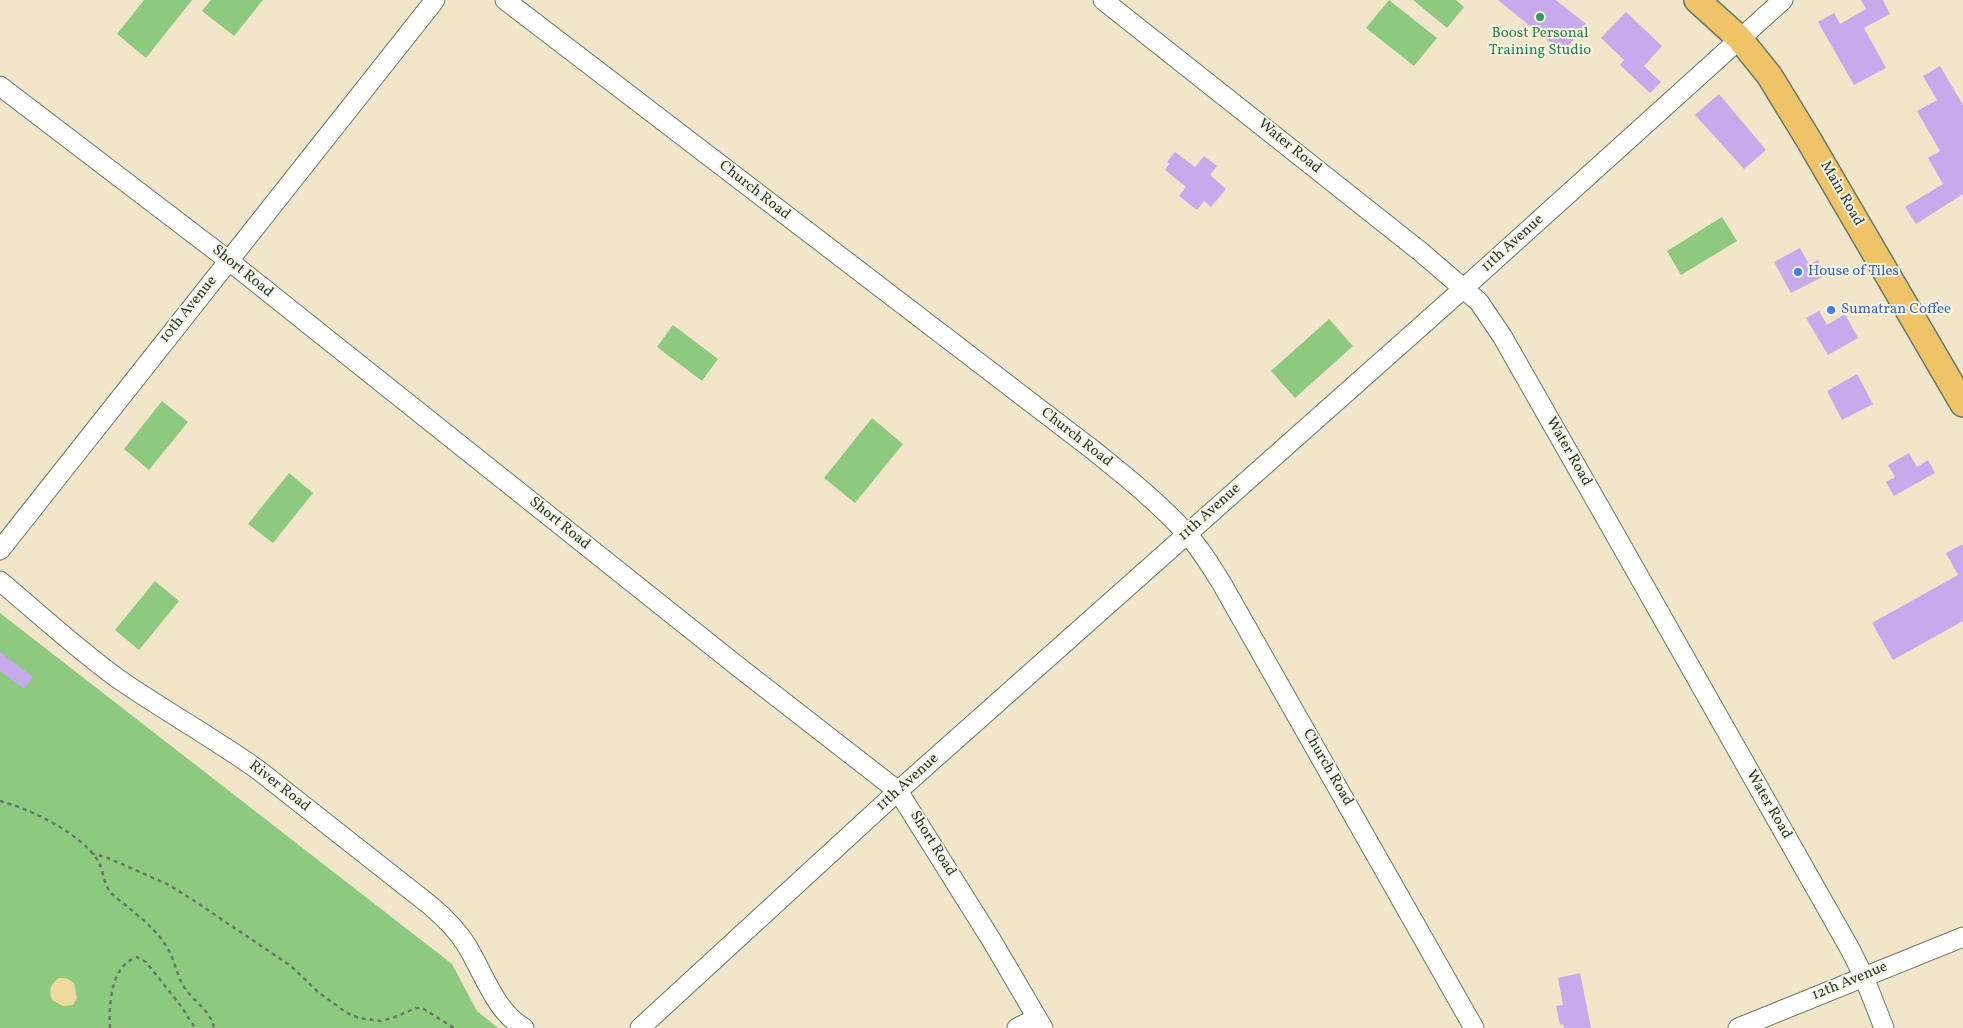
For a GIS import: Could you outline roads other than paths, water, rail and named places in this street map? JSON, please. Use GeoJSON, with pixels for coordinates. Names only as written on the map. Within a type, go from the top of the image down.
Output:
{"type":"FeatureCollection","features":[{"type":"Feature","properties":{"kind":"main road","name":"Main Road"},"geometry":{"type":"LineString","coordinates":[[1696,0],[1740,38],[1769,75],[1963,404]]}},
{"type":"Feature","properties":{"kind":"street","name":"10th Avenue"},"geometry":{"type":"LineString","coordinates":[[0,550],[435,0]]}},
{"type":"Feature","properties":{"kind":"street","name":"Church Road"},"geometry":{"type":"LineString","coordinates":[[505,0],[1093,450],[1164,510],[1187,534],[1206,558],[1222,584],[1474,1028]]}},
{"type":"Feature","properties":{"kind":"street","name":"Water Road"},"geometry":{"type":"LineString","coordinates":[[1103,0],[1428,257],[1479,302],[1502,336],[1783,830],[1864,976],[1884,1028]]}},
{"type":"Feature","properties":{"kind":"street","name":"11th Avenue"},"geometry":{"type":"LineString","coordinates":[[640,1028],[898,791],[1464,288],[1783,0]]}},
{"type":"Feature","properties":{"kind":"street","name":"Short Road"},"geometry":{"type":"LineString","coordinates":[[0,86],[228,260],[736,665],[898,791],[992,940],[1040,1023]]}},
{"type":"Feature","properties":{"kind":"street","name":"River Road"},"geometry":{"type":"LineString","coordinates":[[0,581],[65,638],[97,663],[258,769],[431,906],[449,922],[467,946],[503,1009],[524,1028]]}},
{"type":"Feature","properties":{"kind":"street","name":"12th Avenue"},"geometry":{"type":"LineString","coordinates":[[1738,1028],[1963,937]]}},
{"type":"Feature","properties":{"kind":"street"},"geometry":{"type":"LineString","coordinates":[[1017,1028],[1040,1023]]}},
{"type":"Feature","properties":{"kind":"place","name":"Boost Personal Training Studio"},"geometry":{"type":"Point","coordinates":[1540,17]}},
{"type":"Feature","properties":{"kind":"place","name":"House of Tiles"},"geometry":{"type":"Point","coordinates":[1798,272]}},
{"type":"Feature","properties":{"kind":"place","name":"Sumatran Coffee"},"geometry":{"type":"Point","coordinates":[1831,310]}}]}
